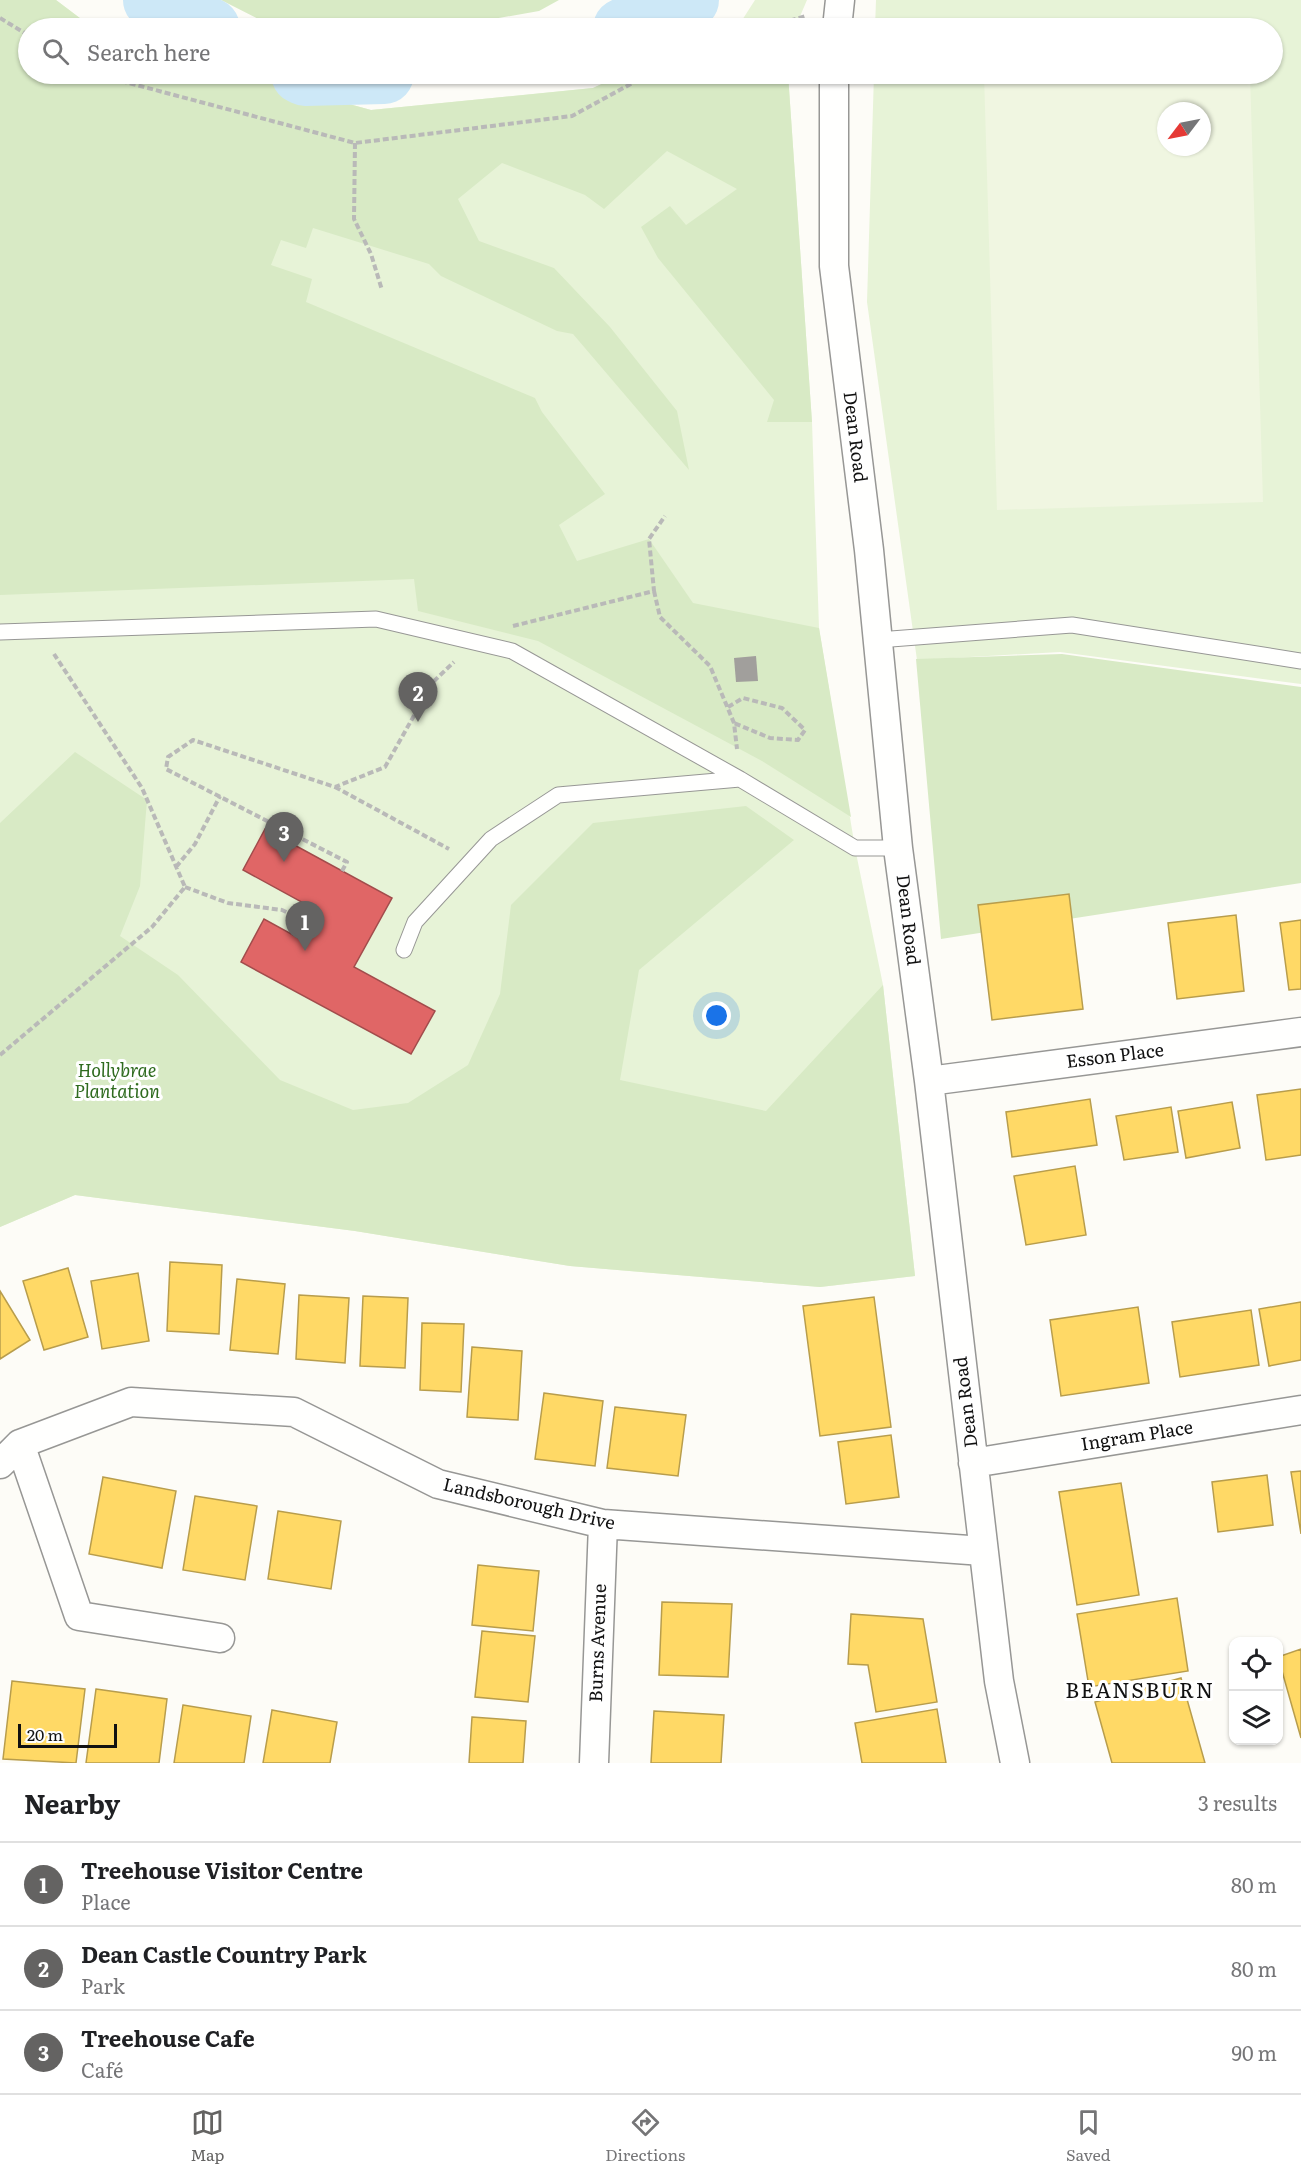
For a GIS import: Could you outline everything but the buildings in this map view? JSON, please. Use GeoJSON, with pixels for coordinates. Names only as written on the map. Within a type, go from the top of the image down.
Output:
{"type":"FeatureCollection","features":[{"type":"Feature","properties":{"kind":"street","name":"Dean Road"},"geometry":{"type":"LineString","coordinates":[[834,84],[834,266],[878,640],[898,848],[929,1080],[999,1681],[1015,1763]]}},
{"type":"Feature","properties":{"kind":"street","name":"Esson Place"},"geometry":{"type":"LineString","coordinates":[[929,1080],[1301,1032]]}},
{"type":"Feature","properties":{"kind":"street","name":"Landsborough Drive"},"geometry":{"type":"LineString","coordinates":[[0,1464],[20,1444],[131,1402],[294,1412],[438,1484],[603,1524],[983,1551]]}},
{"type":"Feature","properties":{"kind":"street","name":"Ingram Place"},"geometry":{"type":"LineString","coordinates":[[973,1462],[1301,1410]]}},
{"type":"Feature","properties":{"kind":"street"},"geometry":{"type":"LineString","coordinates":[[20,1444],[80,1616],[220,1638]]}},
{"type":"Feature","properties":{"kind":"street","name":"Burns Avenue"},"geometry":{"type":"LineString","coordinates":[[594,1763],[603,1524]]}},
{"type":"Feature","properties":{"kind":"lane"},"geometry":{"type":"LineString","coordinates":[[0,632],[376,619],[512,651],[740,779],[855,848],[898,848]]}},
{"type":"Feature","properties":{"kind":"lane"},"geometry":{"type":"LineString","coordinates":[[878,640],[1072,625],[1301,661]]}},
{"type":"Feature","properties":{"kind":"lane"},"geometry":{"type":"LineString","coordinates":[[404,950],[415,922],[491,839],[558,795],[740,779]]}},
{"type":"Feature","properties":{"kind":"path"},"geometry":{"type":"LineString","coordinates":[[814,18],[839,13]]}},
{"type":"Feature","properties":{"kind":"path"},"geometry":{"type":"LineString","coordinates":[[0,18],[18,28]]}},
{"type":"Feature","properties":{"kind":"path"},"geometry":{"type":"LineString","coordinates":[[133,84],[355,143],[572,116],[631,84]]}},
{"type":"Feature","properties":{"kind":"path"},"geometry":{"type":"LineString","coordinates":[[355,143],[354,219],[371,254],[382,290]]}},
{"type":"Feature","properties":{"kind":"path"},"geometry":{"type":"LineString","coordinates":[[665,516],[649,539],[654,591],[660,617],[710,666],[734,723],[770,738],[798,740],[805,730],[782,708],[743,698],[728,707]]}},
{"type":"Feature","properties":{"kind":"path"},"geometry":{"type":"LineString","coordinates":[[335,787],[385,767],[433,682],[475,643],[525,621],[654,591]]}},
{"type":"Feature","properties":{"kind":"path"},"geometry":{"type":"LineString","coordinates":[[39,631],[142,788],[184,887],[228,903],[282,910],[313,925]]}},
{"type":"Feature","properties":{"kind":"path"},"geometry":{"type":"LineString","coordinates":[[342,871],[347,862],[166,769],[168,757],[193,740],[335,787],[471,861]]}},
{"type":"Feature","properties":{"kind":"path"},"geometry":{"type":"LineString","coordinates":[[176,867],[195,844],[220,796]]}},
{"type":"Feature","properties":{"kind":"path"},"geometry":{"type":"LineString","coordinates":[[0,1054],[152,927],[184,887]]}},
{"type":"Feature","properties":{"kind":"green space"},"geometry":{"type":"Polygon","coordinates":[[[0,0],[56,0],[80,18],[18,18],[18,84],[276,84],[371,110],[593,88],[602,84],[789,84],[812,422],[819,628],[855,848],[883,985],[915,1276],[820,1287],[570,1266],[355,1231],[75,1195],[0,1227],[0,0]]]}},
{"type":"Feature","properties":{"kind":"green space"},"geometry":{"type":"Polygon","coordinates":[[[0,0],[56,0],[80,18],[18,18],[18,84],[276,84],[371,110],[593,88],[602,84],[789,84],[812,422],[767,422],[774,400],[658,258],[641,227],[670,206],[686,225],[737,189],[667,151],[604,209],[585,195],[502,163],[458,199],[479,241],[554,268],[610,327],[677,411],[689,470],[573,334],[557,331],[441,276],[429,264],[313,228],[306,248],[281,240],[271,265],[312,279],[306,302],[535,398],[542,412],[605,494],[559,525],[577,561],[649,539],[693,603],[819,628],[851,817],[762,761],[538,641],[418,611],[414,579],[0,595],[0,0]]]}},
{"type":"Feature","properties":{"kind":"green space"},"geometry":{"type":"Polygon","coordinates":[[[221,0],[559,0],[539,11],[499,18],[256,18],[221,0]]]}},
{"type":"Feature","properties":{"kind":"green space"},"geometry":{"type":"Polygon","coordinates":[[[755,0],[807,0],[799,18],[743,18],[755,0]]]}},
{"type":"Feature","properties":{"kind":"green space"},"geometry":{"type":"Polygon","coordinates":[[[876,0],[1301,0],[1301,684],[1060,652],[917,660],[867,302],[874,84],[1283,84],[1283,18],[875,18],[876,0]]]}},
{"type":"Feature","properties":{"kind":"green space"},"geometry":{"type":"Polygon","coordinates":[[[984,84],[1250,84],[1263,502],[997,510],[984,84]]]}},
{"type":"Feature","properties":{"kind":"green space"},"geometry":{"type":"Polygon","coordinates":[[[1062,654],[1301,687],[1301,883],[941,939],[916,659],[1062,654]]]}},
{"type":"Feature","properties":{"kind":"green space","name":"Hollybrae Plantation"},"geometry":{"type":"Polygon","coordinates":[[[75,752],[147,800],[140,886],[120,936],[178,975],[280,1080],[353,1110],[408,1103],[468,1065],[500,994],[511,905],[593,823],[746,806],[794,840],[639,970],[620,1080],[766,1111],[883,985],[915,1276],[820,1287],[570,1266],[355,1231],[75,1195],[0,1227],[0,823],[75,752]]]}},
{"type":"Feature","properties":{"kind":"waterway"},"geometry":{"type":"LineString","coordinates":[[153,0],[190,18]]}},
{"type":"Feature","properties":{"kind":"waterway"},"geometry":{"type":"LineString","coordinates":[[647,18],[689,0]]}},
{"type":"Feature","properties":{"kind":"place","name":"Dean Castle Country Park"},"geometry":{"type":"Point","coordinates":[418,722]}},
{"type":"Feature","properties":{"kind":"place","name":"Treehouse Cafe"},"geometry":{"type":"Point","coordinates":[284,862]}},
{"type":"Feature","properties":{"kind":"place","name":"Treehouse Visitor Centre"},"geometry":{"type":"Point","coordinates":[305,951]}},
{"type":"Feature","properties":{"kind":"district","name":"BEANSBURN"},"geometry":{"type":"Point","coordinates":[1140,1691]}}]}
